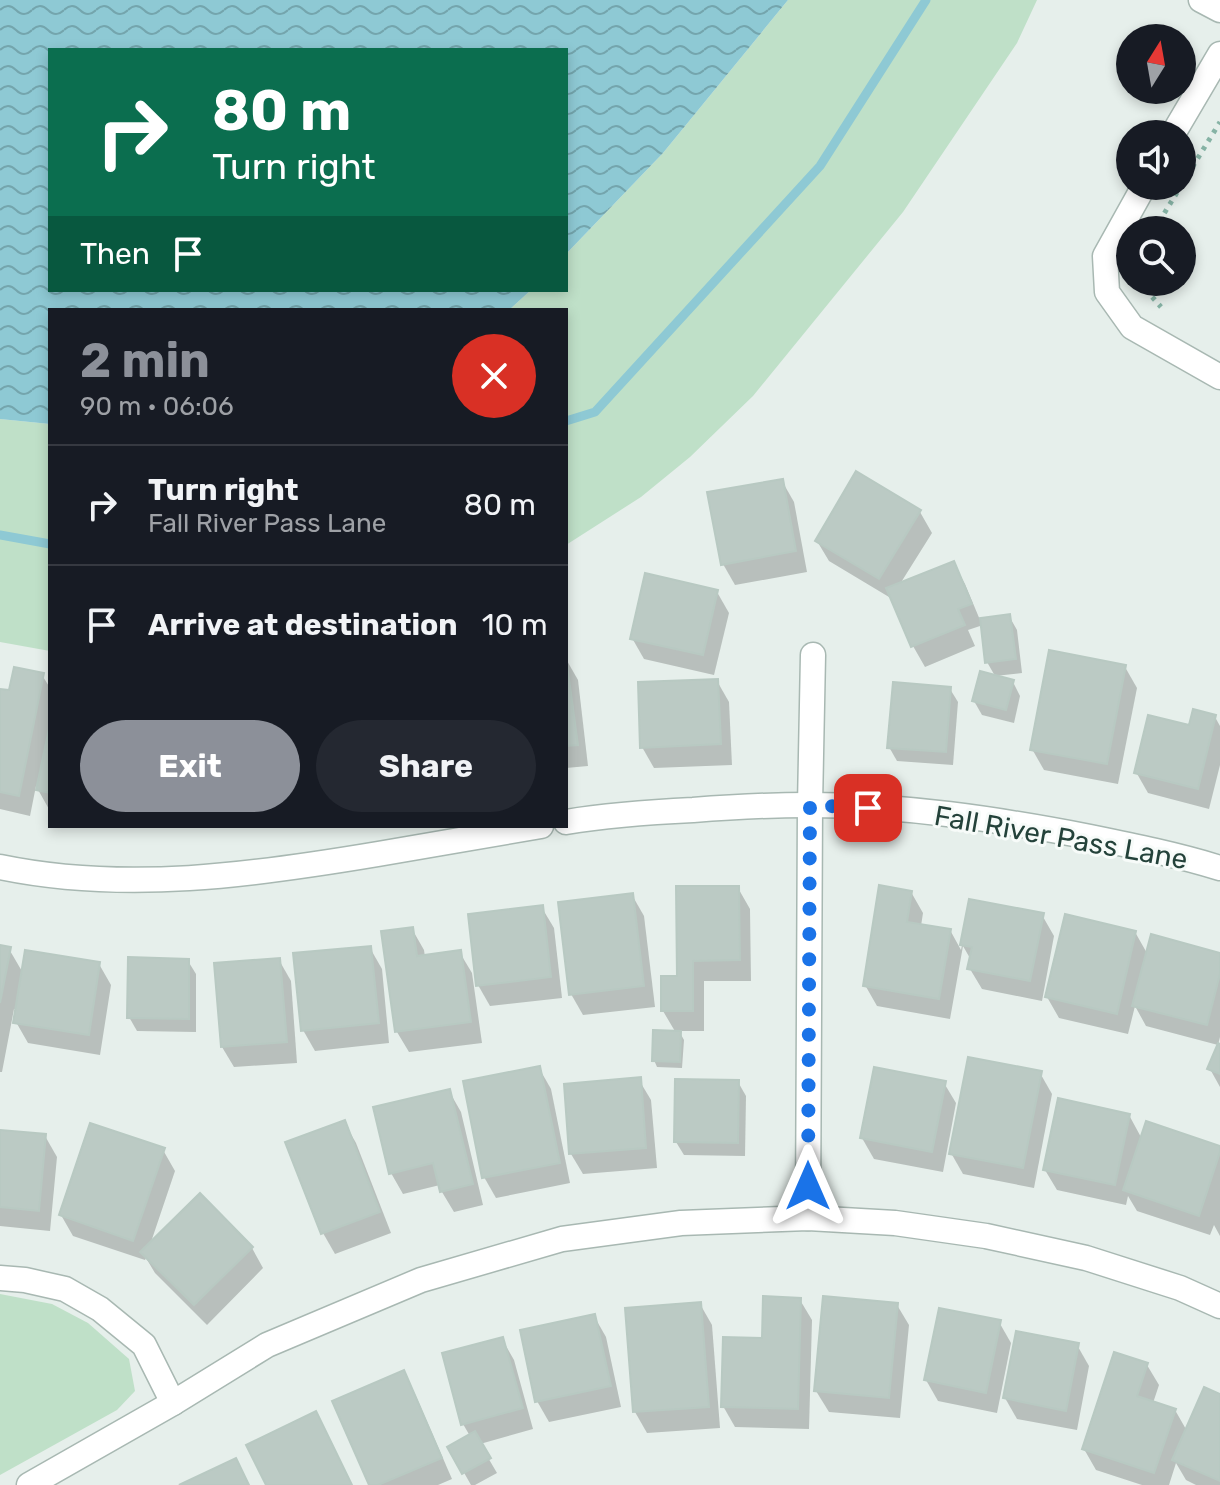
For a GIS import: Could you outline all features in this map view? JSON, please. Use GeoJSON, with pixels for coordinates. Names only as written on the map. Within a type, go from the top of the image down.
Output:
{"type":"FeatureCollection","features":[{"type":"Feature","properties":{"kind":"street"},"geometry":{"type":"LineString","coordinates":[[1201,0],[1220,10]]}},
{"type":"Feature","properties":{"kind":"street"},"geometry":{"type":"LineString","coordinates":[[1181,120],[1220,54]]}},
{"type":"Feature","properties":{"kind":"street"},"geometry":{"type":"LineString","coordinates":[[1136,200],[1105,256],[1107,292],[1132,327],[1220,377]]}},
{"type":"Feature","properties":{"kind":"street"},"geometry":{"type":"LineString","coordinates":[[808,1218],[813,655]]}},
{"type":"Feature","properties":{"kind":"street","name":"Fall River Pass Lane"},"geometry":{"type":"LineString","coordinates":[[568,822],[755,806],[897,809],[986,818],[1129,845],[1220,868]]}},
{"type":"Feature","properties":{"kind":"street"},"geometry":{"type":"LineString","coordinates":[[0,867],[103,880],[217,877],[529,828]]}},
{"type":"Feature","properties":{"kind":"street"},"geometry":{"type":"LineString","coordinates":[[29,1485],[267,1345],[421,1280],[562,1239],[681,1223],[808,1218],[895,1223],[986,1236],[1086,1258],[1180,1288],[1220,1306]]}},
{"type":"Feature","properties":{"kind":"street"},"geometry":{"type":"LineString","coordinates":[[0,1278],[65,1289],[100,1309],[144,1345],[173,1403]]}},
{"type":"Feature","properties":{"kind":"path"},"geometry":{"type":"LineString","coordinates":[[1196,161],[1220,122]]}},
{"type":"Feature","properties":{"kind":"path"},"geometry":{"type":"LineString","coordinates":[[1151,296],[1161,307]]}},
{"type":"Feature","properties":{"kind":"green space"},"geometry":{"type":"Polygon","coordinates":[[[788,0],[1037,0],[1017,43],[903,212],[753,396],[690,457],[641,497],[568,544],[568,308],[511,308],[529,292],[568,292],[568,252],[663,153],[788,0]]]}},
{"type":"Feature","properties":{"kind":"green space"},"geometry":{"type":"Polygon","coordinates":[[[0,419],[48,424],[48,651],[0,642],[0,419]]]}},
{"type":"Feature","properties":{"kind":"green space"},"geometry":{"type":"Polygon","coordinates":[[[0,1294],[52,1304],[88,1323],[129,1359],[135,1391],[117,1410],[0,1475],[0,1294]]]}},
{"type":"Feature","properties":{"kind":"water"},"geometry":{"type":"Polygon","coordinates":[[[0,0],[788,0],[663,153],[568,252],[568,48],[48,48],[48,292],[529,292],[511,308],[48,308],[48,424],[0,419],[0,0]]]}},
{"type":"Feature","properties":{"kind":"building"},"geometry":{"type":"Polygon","coordinates":[[[856,471],[921,510],[879,579],[815,541],[856,471]]]}},
{"type":"Feature","properties":{"kind":"building"},"geometry":{"type":"Polygon","coordinates":[[[783,479],[796,551],[721,565],[707,492],[783,479]]]}},
{"type":"Feature","properties":{"kind":"building"},"geometry":{"type":"Polygon","coordinates":[[[954,561],[972,604],[958,609],[965,625],[911,647],[886,588],[954,561]]]}},
{"type":"Feature","properties":{"kind":"building"},"geometry":{"type":"Polygon","coordinates":[[[645,573],[718,590],[703,655],[630,639],[645,573]]]}},
{"type":"Feature","properties":{"kind":"building"},"geometry":{"type":"Polygon","coordinates":[[[1010,614],[1016,659],[985,663],[980,618],[1010,614]]]}},
{"type":"Feature","properties":{"kind":"building"},"geometry":{"type":"Polygon","coordinates":[[[1049,650],[1126,665],[1107,764],[1030,750],[1049,650]]]}},
{"type":"Feature","properties":{"kind":"building"},"geometry":{"type":"Polygon","coordinates":[[[14,667],[44,673],[19,796],[0,792],[0,689],[9,690],[14,667]]]}},
{"type":"Feature","properties":{"kind":"building"},"geometry":{"type":"Polygon","coordinates":[[[980,671],[1014,680],[1006,710],[972,701],[980,671]]]}},
{"type":"Feature","properties":{"kind":"building"},"geometry":{"type":"Polygon","coordinates":[[[568,672],[578,745],[568,746],[568,672]]]}},
{"type":"Feature","properties":{"kind":"building"},"geometry":{"type":"Polygon","coordinates":[[[718,679],[721,744],[640,748],[638,682],[718,679]]]}},
{"type":"Feature","properties":{"kind":"building"},"geometry":{"type":"Polygon","coordinates":[[[893,682],[951,687],[946,752],[887,748],[893,682]]]}},
{"type":"Feature","properties":{"kind":"building"},"geometry":{"type":"Polygon","coordinates":[[[1193,709],[1216,715],[1198,789],[1134,773],[1148,715],[1189,725],[1193,709]]]}},
{"type":"Feature","properties":{"kind":"building"},"geometry":{"type":"Polygon","coordinates":[[[48,733],[48,793],[36,790],[48,733]]]}},
{"type":"Feature","properties":{"kind":"building"},"geometry":{"type":"Polygon","coordinates":[[[879,885],[912,891],[907,922],[951,929],[939,999],[863,986],[879,885]]]}},
{"type":"Feature","properties":{"kind":"building"},"geometry":{"type":"Polygon","coordinates":[[[676,886],[739,886],[740,960],[693,961],[693,1011],[661,1011],[661,976],[677,976],[676,886]]]}},
{"type":"Feature","properties":{"kind":"building"},"geometry":{"type":"Polygon","coordinates":[[[633,893],[644,986],[569,995],[558,902],[633,893]]]}},
{"type":"Feature","properties":{"kind":"building"},"geometry":{"type":"Polygon","coordinates":[[[969,899],[1044,913],[1030,981],[967,969],[972,947],[960,945],[969,899]]]}},
{"type":"Feature","properties":{"kind":"building"},"geometry":{"type":"Polygon","coordinates":[[[543,905],[551,977],[476,986],[468,914],[543,905]]]}},
{"type":"Feature","properties":{"kind":"building"},"geometry":{"type":"Polygon","coordinates":[[[1065,914],[1136,931],[1117,1014],[1045,997],[1065,914]]]}},
{"type":"Feature","properties":{"kind":"building"},"geometry":{"type":"Polygon","coordinates":[[[413,927],[417,956],[461,950],[471,1022],[395,1032],[381,931],[413,927]]]}},
{"type":"Feature","properties":{"kind":"building"},"geometry":{"type":"Polygon","coordinates":[[[1151,934],[1220,953],[1220,974],[1207,1025],[1132,1006],[1151,934]]]}},
{"type":"Feature","properties":{"kind":"building"},"geometry":{"type":"Polygon","coordinates":[[[0,945],[11,947],[0,1003],[0,945]]]}},
{"type":"Feature","properties":{"kind":"building"},"geometry":{"type":"Polygon","coordinates":[[[371,946],[379,1023],[301,1031],[293,953],[371,946]]]}},
{"type":"Feature","properties":{"kind":"building"},"geometry":{"type":"Polygon","coordinates":[[[25,950],[100,962],[89,1035],[13,1023],[25,950]]]}},
{"type":"Feature","properties":{"kind":"building"},"geometry":{"type":"Polygon","coordinates":[[[128,957],[189,959],[189,1019],[127,1018],[128,957]]]}},
{"type":"Feature","properties":{"kind":"building"},"geometry":{"type":"Polygon","coordinates":[[[280,958],[287,1042],[221,1047],[214,963],[280,958]]]}},
{"type":"Feature","properties":{"kind":"building"},"geometry":{"type":"Polygon","coordinates":[[[653,1030],[681,1031],[680,1062],[652,1061],[653,1030]]]}},
{"type":"Feature","properties":{"kind":"building"},"geometry":{"type":"Polygon","coordinates":[[[1220,1044],[1220,1074],[1207,1069],[1220,1044]]]}},
{"type":"Feature","properties":{"kind":"building"},"geometry":{"type":"Polygon","coordinates":[[[968,1057],[1042,1071],[1023,1168],[949,1154],[968,1057]]]}},
{"type":"Feature","properties":{"kind":"building"},"geometry":{"type":"Polygon","coordinates":[[[540,1066],[560,1163],[482,1178],[463,1081],[540,1066]]]}},
{"type":"Feature","properties":{"kind":"building"},"geometry":{"type":"Polygon","coordinates":[[[874,1067],[946,1081],[932,1152],[860,1138],[874,1067]]]}},
{"type":"Feature","properties":{"kind":"building"},"geometry":{"type":"Polygon","coordinates":[[[641,1077],[646,1148],[569,1154],[564,1084],[641,1077]]]}},
{"type":"Feature","properties":{"kind":"building"},"geometry":{"type":"Polygon","coordinates":[[[675,1079],[739,1080],[738,1143],[674,1142],[675,1079]]]}},
{"type":"Feature","properties":{"kind":"building"},"geometry":{"type":"Polygon","coordinates":[[[450,1089],[473,1184],[440,1192],[433,1163],[389,1174],[373,1107],[450,1089]]]}},
{"type":"Feature","properties":{"kind":"building"},"geometry":{"type":"Polygon","coordinates":[[[1058,1098],[1130,1114],[1115,1185],[1043,1170],[1058,1098]]]}},
{"type":"Feature","properties":{"kind":"building"},"geometry":{"type":"Polygon","coordinates":[[[345,1120],[380,1212],[321,1234],[285,1142],[345,1120]]]}},
{"type":"Feature","properties":{"kind":"building"},"geometry":{"type":"Polygon","coordinates":[[[1146,1121],[1220,1146],[1199,1216],[1123,1190],[1146,1121]]]}},
{"type":"Feature","properties":{"kind":"building"},"geometry":{"type":"Polygon","coordinates":[[[90,1123],[165,1148],[133,1241],[59,1215],[90,1123]]]}},
{"type":"Feature","properties":{"kind":"building"},"geometry":{"type":"Polygon","coordinates":[[[0,1130],[46,1134],[39,1211],[0,1207],[0,1130]]]}},
{"type":"Feature","properties":{"kind":"building"},"geometry":{"type":"Polygon","coordinates":[[[200,1193],[253,1247],[194,1305],[140,1252],[200,1193]]]}},
{"type":"Feature","properties":{"kind":"building"},"geometry":{"type":"Polygon","coordinates":[[[763,1296],[801,1298],[798,1409],[721,1407],[723,1337],[762,1338],[763,1296]]]}},
{"type":"Feature","properties":{"kind":"building"},"geometry":{"type":"Polygon","coordinates":[[[823,1296],[898,1303],[889,1398],[814,1391],[823,1296]]]}},
{"type":"Feature","properties":{"kind":"building"},"geometry":{"type":"Polygon","coordinates":[[[701,1302],[709,1407],[633,1412],[625,1308],[701,1302]]]}},
{"type":"Feature","properties":{"kind":"building"},"geometry":{"type":"Polygon","coordinates":[[[939,1308],[1001,1320],[986,1393],[924,1380],[939,1308]]]}},
{"type":"Feature","properties":{"kind":"building"},"geometry":{"type":"Polygon","coordinates":[[[595,1314],[611,1386],[535,1402],[520,1330],[595,1314]]]}},
{"type":"Feature","properties":{"kind":"building"},"geometry":{"type":"Polygon","coordinates":[[[1016,1331],[1079,1343],[1066,1411],[1003,1398],[1016,1331]]]}},
{"type":"Feature","properties":{"kind":"building"},"geometry":{"type":"Polygon","coordinates":[[[503,1337],[523,1408],[461,1425],[442,1353],[503,1337]]]}},
{"type":"Feature","properties":{"kind":"building"},"geometry":{"type":"Polygon","coordinates":[[[1114,1352],[1148,1363],[1137,1396],[1176,1409],[1154,1473],[1082,1449],[1114,1352]]]}},
{"type":"Feature","properties":{"kind":"building"},"geometry":{"type":"Polygon","coordinates":[[[404,1370],[442,1458],[378,1485],[369,1485],[332,1401],[404,1370]]]}},
{"type":"Feature","properties":{"kind":"building"},"geometry":{"type":"Polygon","coordinates":[[[1204,1387],[1220,1394],[1220,1481],[1172,1460],[1204,1387]]]}},
{"type":"Feature","properties":{"kind":"building"},"geometry":{"type":"Polygon","coordinates":[[[316,1411],[352,1485],[266,1485],[246,1445],[316,1411]]]}},
{"type":"Feature","properties":{"kind":"building"},"geometry":{"type":"Polygon","coordinates":[[[475,1431],[491,1458],[462,1474],[447,1447],[475,1431]]]}},
{"type":"Feature","properties":{"kind":"building"},"geometry":{"type":"Polygon","coordinates":[[[236,1458],[249,1485],[179,1485],[236,1458]]]}},
{"type":"Feature","properties":{"kind":"waterway"},"geometry":{"type":"LineString","coordinates":[[568,420],[595,412],[820,166],[926,0]]}},
{"type":"Feature","properties":{"kind":"waterway"},"geometry":{"type":"LineString","coordinates":[[0,535],[48,544]]}},
{"type":"Feature","properties":{"kind":"route"},"geometry":{"type":"LineString","coordinates":[[808,1186],[810,805],[868,808]]}}]}
